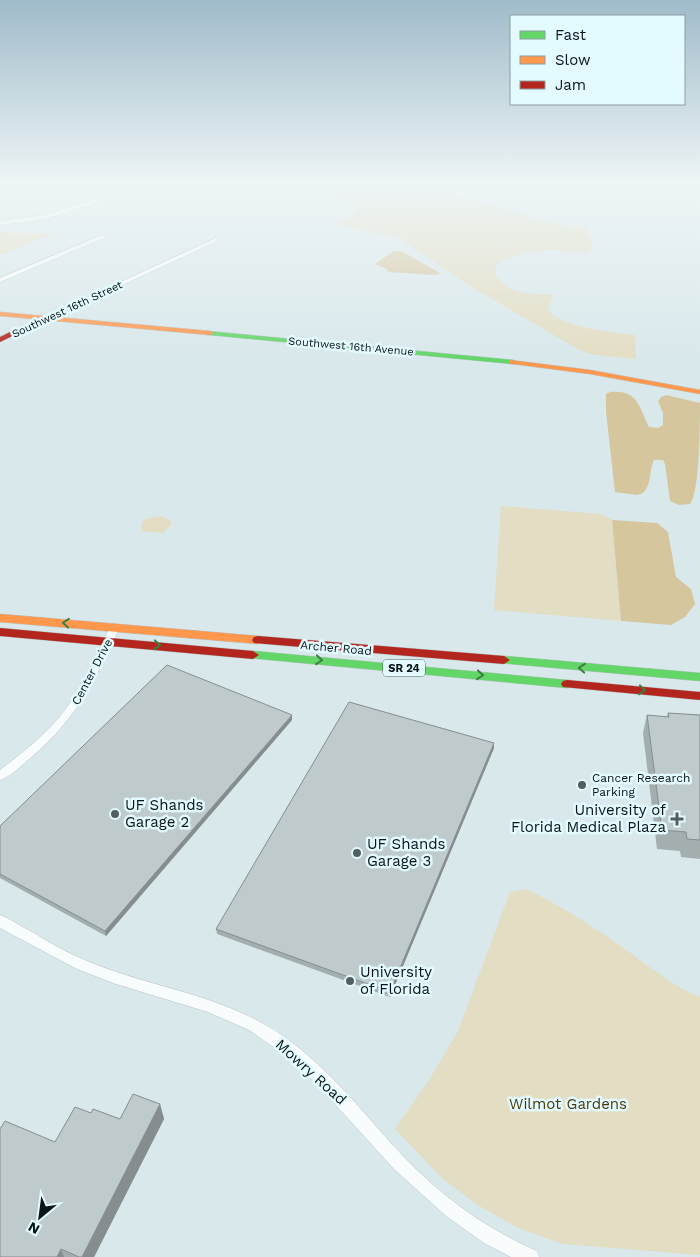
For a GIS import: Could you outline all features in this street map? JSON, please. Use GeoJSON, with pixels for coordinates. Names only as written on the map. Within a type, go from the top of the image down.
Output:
{"type":"FeatureCollection","features":[{"type":"Feature","properties":{"kind":"main road","name":"Southwest 16th Avenue"},"geometry":{"type":"LineString","coordinates":[[0,306],[63,310],[536,356],[602,365],[700,383]]}},
{"type":"Feature","properties":{"kind":"main road","name":"Southwest 16th Avenue"},"geometry":{"type":"LineString","coordinates":[[0,314],[495,360],[590,372],[700,392]]}},
{"type":"Feature","properties":{"kind":"main road","name":"Southwest 16th Street"},"geometry":{"type":"LineString","coordinates":[[0,340],[46,318]]}},
{"type":"Feature","properties":{"kind":"main road","name":"Archer Road"},"geometry":{"type":"LineString","coordinates":[[0,618],[700,677]]}},
{"type":"Feature","properties":{"kind":"main road","name":"Archer Road"},"geometry":{"type":"LineString","coordinates":[[0,632],[700,696]]}},
{"type":"Feature","properties":{"kind":"street"},"geometry":{"type":"LineString","coordinates":[[0,280],[84,244]]}},
{"type":"Feature","properties":{"kind":"street","name":"Southwest 16th Street"},"geometry":{"type":"LineString","coordinates":[[46,318],[208,244]]}},
{"type":"Feature","properties":{"kind":"street","name":"Center Drive"},"geometry":{"type":"LineString","coordinates":[[0,776],[30,752],[71,710],[82,694],[115,627]]}},
{"type":"Feature","properties":{"kind":"street","name":"Mowry Road"},"geometry":{"type":"LineString","coordinates":[[0,921],[91,969],[221,1011],[273,1037],[323,1079],[385,1147],[438,1200],[489,1236],[531,1257]]}},
{"type":"Feature","properties":{"kind":"green space"},"geometry":{"type":"Polygon","coordinates":[[[0,244],[29,244],[0,255],[0,244]]]}},
{"type":"Feature","properties":{"kind":"green space"},"geometry":{"type":"Polygon","coordinates":[[[407,244],[593,244],[594,247],[587,252],[541,250],[519,254],[497,264],[495,274],[513,290],[553,295],[548,310],[554,316],[564,321],[588,328],[635,335],[636,359],[595,355],[579,350],[465,283],[407,244]]]}},
{"type":"Feature","properties":{"kind":"green space"},"geometry":{"type":"Polygon","coordinates":[[[501,506],[601,514],[612,520],[621,621],[494,610],[501,506]]]}},
{"type":"Feature","properties":{"kind":"green space"},"geometry":{"type":"Polygon","coordinates":[[[161,516],[171,521],[171,525],[163,533],[141,531],[142,523],[145,519],[161,516]]]}},
{"type":"Feature","properties":{"kind":"green space","name":"Wilmot Gardens"},"geometry":{"type":"Polygon","coordinates":[[[526,889],[577,917],[670,981],[700,997],[700,1255],[562,1244],[516,1227],[476,1204],[442,1178],[395,1129],[429,1080],[458,1031],[510,892],[526,889]]]}},
{"type":"Feature","properties":{"kind":"shaded area"},"geometry":{"type":"Polygon","coordinates":[[[394,251],[401,251],[440,273],[436,275],[388,272],[387,269],[375,264],[394,251]]]}},
{"type":"Feature","properties":{"kind":"shaded area"},"geometry":{"type":"Polygon","coordinates":[[[610,392],[626,393],[632,396],[640,406],[649,427],[658,428],[663,425],[663,413],[658,401],[661,397],[666,395],[700,403],[698,472],[690,504],[679,505],[670,501],[663,460],[654,460],[648,485],[643,493],[638,495],[615,492],[606,412],[606,394],[610,392]]]}},
{"type":"Feature","properties":{"kind":"shaded area"},"geometry":{"type":"Polygon","coordinates":[[[612,520],[657,523],[668,532],[676,577],[691,589],[695,604],[685,617],[671,625],[621,621],[612,520]]]}},
{"type":"Feature","properties":{"kind":"building","name":"UF Shands Garage 2"},"geometry":{"type":"Polygon","coordinates":[[[167,665],[292,715],[105,931],[0,874],[0,826],[167,665]]]}},
{"type":"Feature","properties":{"kind":"building","name":"UF Shands Garage 3"},"geometry":{"type":"Polygon","coordinates":[[[349,702],[494,743],[390,992],[216,929],[349,702]]]}},
{"type":"Feature","properties":{"kind":"building","name":"University of Florida Medical Plaza"},"geometry":{"type":"Polygon","coordinates":[[[668,713],[700,715],[700,840],[687,839],[686,832],[662,830],[647,715],[669,717],[668,713]]]}},
{"type":"Feature","properties":{"kind":"building"},"geometry":{"type":"Polygon","coordinates":[[[133,1094],[160,1104],[82,1257],[61,1249],[57,1257],[0,1257],[0,1129],[5,1121],[55,1142],[75,1107],[91,1113],[93,1109],[120,1119],[133,1094]]]}},
{"type":"Feature","properties":{"kind":"traffic: fast"},"geometry":{"type":"LineString","coordinates":[[210,333],[513,362]]}},
{"type":"Feature","properties":{"kind":"traffic: fast"},"geometry":{"type":"LineString","coordinates":[[253,655],[567,684]]}},
{"type":"Feature","properties":{"kind":"traffic: fast"},"geometry":{"type":"LineString","coordinates":[[504,660],[700,677]]}},
{"type":"Feature","properties":{"kind":"traffic: slow"},"geometry":{"type":"LineString","coordinates":[[0,314],[210,333]]}},
{"type":"Feature","properties":{"kind":"traffic: slow"},"geometry":{"type":"LineString","coordinates":[[513,362],[590,372],[700,392]]}},
{"type":"Feature","properties":{"kind":"traffic: slow"},"geometry":{"type":"LineString","coordinates":[[0,618],[258,640]]}},
{"type":"Feature","properties":{"kind":"traffic: jam"},"geometry":{"type":"LineString","coordinates":[[0,340],[46,318]]}},
{"type":"Feature","properties":{"kind":"traffic: jam"},"geometry":{"type":"LineString","coordinates":[[0,632],[253,655]]}},
{"type":"Feature","properties":{"kind":"traffic: jam"},"geometry":{"type":"LineString","coordinates":[[258,640],[504,660]]}},
{"type":"Feature","properties":{"kind":"traffic: jam"},"geometry":{"type":"LineString","coordinates":[[567,684],[700,696]]}},
{"type":"Feature","properties":{"kind":"place","name":"Cancer Research Parking"},"geometry":{"type":"Point","coordinates":[582,785]}},
{"type":"Feature","properties":{"kind":"place","name":"UF Shands Garage 2"},"geometry":{"type":"Point","coordinates":[115,814]}},
{"type":"Feature","properties":{"kind":"place","name":"University of Florida Medical Plaza"},"geometry":{"type":"Point","coordinates":[677,819]}},
{"type":"Feature","properties":{"kind":"place","name":"UF Shands Garage 3"},"geometry":{"type":"Point","coordinates":[357,853]}},
{"type":"Feature","properties":{"kind":"place","name":"University of Florida"},"geometry":{"type":"Point","coordinates":[350,981]}}]}
